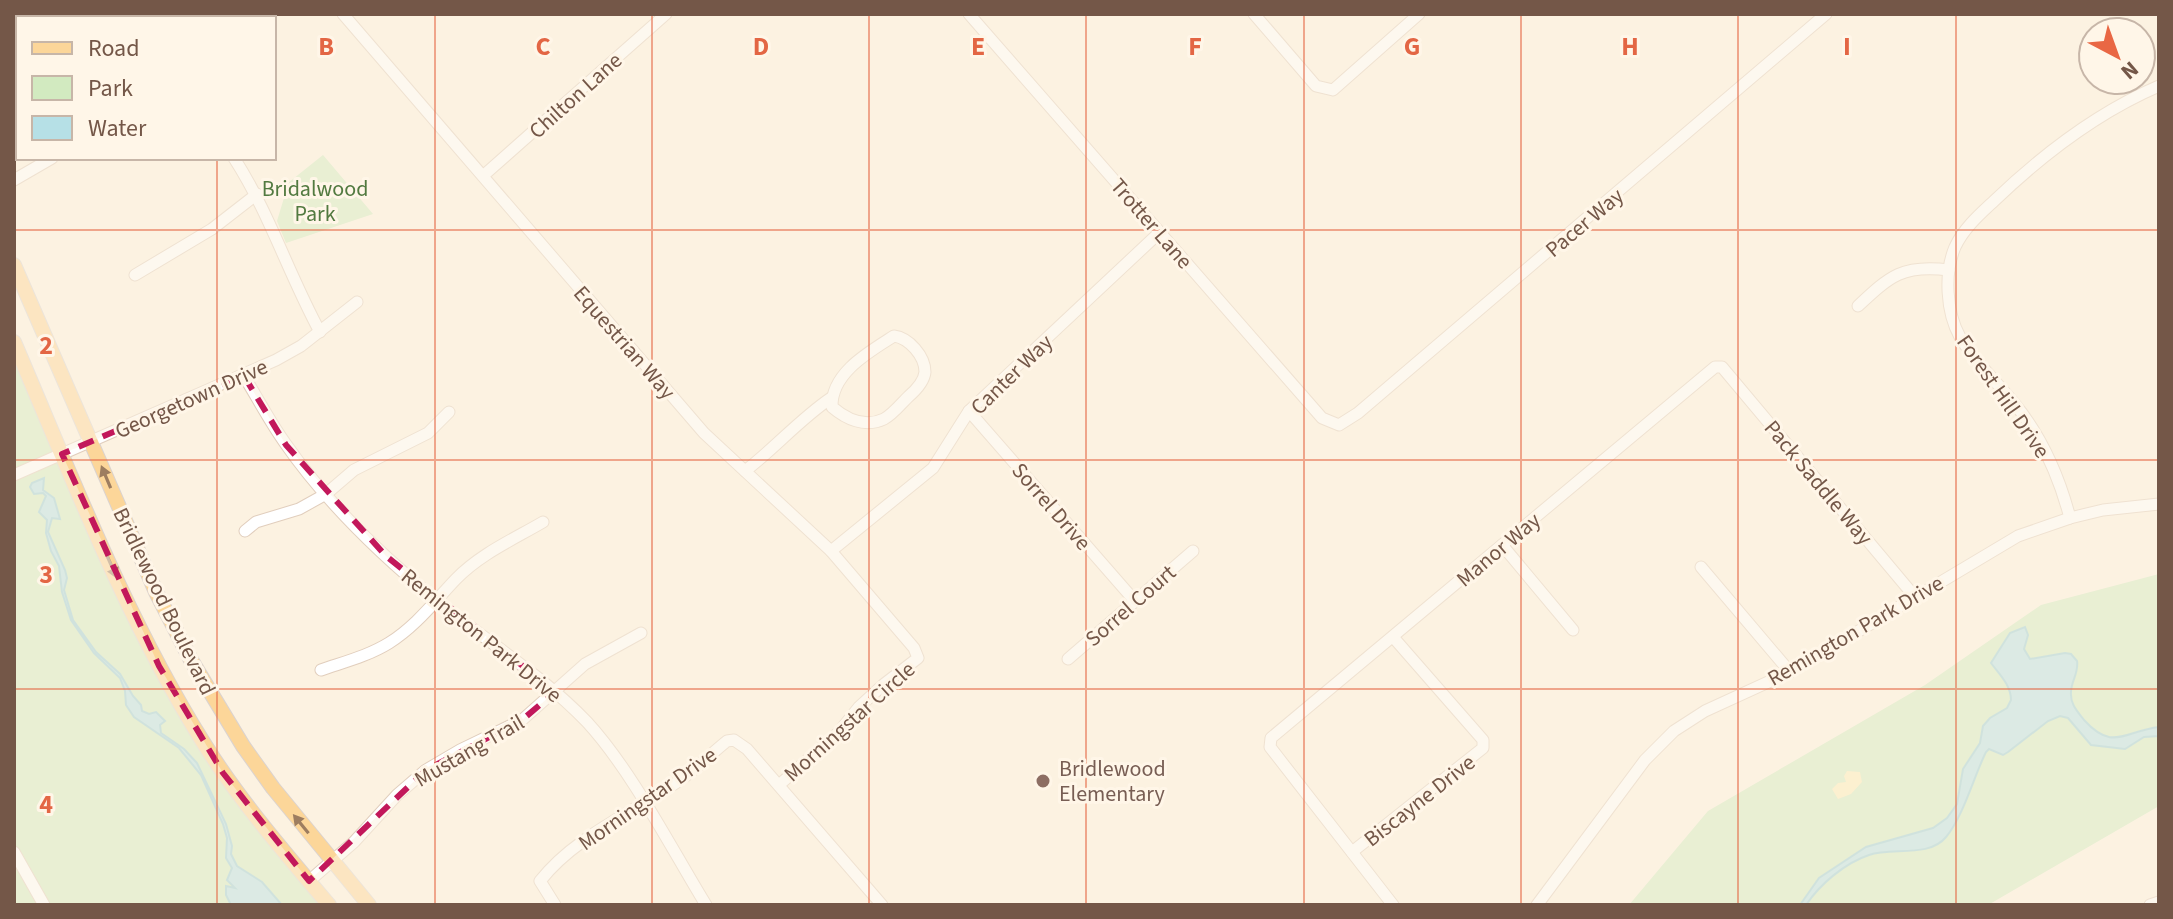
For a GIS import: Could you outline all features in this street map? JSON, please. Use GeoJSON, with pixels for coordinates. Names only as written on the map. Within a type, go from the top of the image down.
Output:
{"type":"FeatureCollection","features":[{"type":"Feature","properties":{"kind":"main road","name":"Bridlewood Boulevard"},"geometry":{"type":"LineString","coordinates":[[14,265],[156,592],[204,685],[265,777],[369,905]]}},
{"type":"Feature","properties":{"kind":"main road","name":"Bridlewood Boulevard"},"geometry":{"type":"LineString","coordinates":[[14,342],[141,630],[180,704],[240,796],[329,905]]}},
{"type":"Feature","properties":{"kind":"street","name":"Equestrian Way"},"geometry":{"type":"LineString","coordinates":[[343,14],[704,433],[831,551],[908,640],[918,658]]}},
{"type":"Feature","properties":{"kind":"street","name":"Chilton Lane"},"geometry":{"type":"LineString","coordinates":[[484,175],[666,14]]}},
{"type":"Feature","properties":{"kind":"street","name":"Trotter Lane"},"geometry":{"type":"LineString","coordinates":[[969,14],[1322,418],[1339,425]]}},
{"type":"Feature","properties":{"kind":"street"},"geometry":{"type":"LineString","coordinates":[[1254,14],[1316,86],[1333,90],[1419,14]]}},
{"type":"Feature","properties":{"kind":"street","name":"Pacer Way"},"geometry":{"type":"LineString","coordinates":[[1339,425],[1358,413],[1826,14]]}},
{"type":"Feature","properties":{"kind":"street","name":"Forest Hill Drive"},"geometry":{"type":"LineString","coordinates":[[2070,518],[2061,485],[2042,444],[2017,406],[1960,337],[1951,307],[1949,270],[1955,247],[1966,229],[2029,167],[2100,115],[2159,86]]}},
{"type":"Feature","properties":{"kind":"street"},"geometry":{"type":"LineString","coordinates":[[14,180],[49,160]]}},
{"type":"Feature","properties":{"kind":"street"},"geometry":{"type":"LineString","coordinates":[[235,160],[257,194],[295,286],[320,332]]}},
{"type":"Feature","properties":{"kind":"street"},"geometry":{"type":"LineString","coordinates":[[135,275],[212,229],[257,194]]}},
{"type":"Feature","properties":{"kind":"street","name":"Canter Way"},"geometry":{"type":"LineString","coordinates":[[831,551],[933,468],[969,411],[1160,232]]}},
{"type":"Feature","properties":{"kind":"street"},"geometry":{"type":"LineString","coordinates":[[1858,306],[1885,281],[1902,272],[1918,268],[1949,270]]}},
{"type":"Feature","properties":{"kind":"street","name":"Georgetown Drive"},"geometry":{"type":"LineString","coordinates":[[14,475],[244,376],[301,346],[357,302]]}},
{"type":"Feature","properties":{"kind":"street"},"geometry":{"type":"LineString","coordinates":[[745,471],[798,427],[806,415],[831,398],[840,378],[866,354],[894,336],[910,342],[924,367],[925,374],[917,389],[884,419],[865,422],[847,419],[832,407],[831,398]]}},
{"type":"Feature","properties":{"kind":"street","name":"Manor Way"},"geometry":{"type":"LineString","coordinates":[[1352,852],[1270,747],[1271,738],[1697,381],[1715,367],[1722,367]]}},
{"type":"Feature","properties":{"kind":"street","name":"Pack Saddle Way"},"geometry":{"type":"LineString","coordinates":[[1722,367],[1915,597]]}},
{"type":"Feature","properties":{"kind":"street","name":"Remington Park Drive"},"geometry":{"type":"LineString","coordinates":[[244,376],[286,445],[326,494],[386,556],[437,601],[555,692],[598,735],[706,905]]}},
{"type":"Feature","properties":{"kind":"street","name":"Sorrel Drive"},"geometry":{"type":"LineString","coordinates":[[969,411],[1134,600]]}},
{"type":"Feature","properties":{"kind":"street"},"geometry":{"type":"LineString","coordinates":[[245,531],[256,522],[299,509],[326,494],[370,461],[428,433],[449,412]]}},
{"type":"Feature","properties":{"kind":"street","name":"Remington Park Drive"},"geometry":{"type":"LineString","coordinates":[[1537,905],[1645,760],[1674,731],[1705,711],[1790,672],[1996,547],[2035,529],[2103,510],[2159,504]]}},
{"type":"Feature","properties":{"kind":"street"},"geometry":{"type":"LineString","coordinates":[[321,670],[388,643],[418,621],[457,578],[489,553],[543,522]]}},
{"type":"Feature","properties":{"kind":"street"},"geometry":{"type":"LineString","coordinates":[[1502,545],[1573,630]]}},
{"type":"Feature","properties":{"kind":"street","name":"Sorrel Court"},"geometry":{"type":"LineString","coordinates":[[1068,659],[1193,551]]}},
{"type":"Feature","properties":{"kind":"street"},"geometry":{"type":"LineString","coordinates":[[1701,567],[1790,672]]}},
{"type":"Feature","properties":{"kind":"street","name":"Mustang Trail"},"geometry":{"type":"LineString","coordinates":[[309,881],[354,842],[397,795],[426,770],[522,720],[592,659],[641,633]]}},
{"type":"Feature","properties":{"kind":"street","name":"Biscayne Drive"},"geometry":{"type":"LineString","coordinates":[[1352,852],[1461,764],[1483,751],[1483,740],[1393,637]]}},
{"type":"Feature","properties":{"kind":"street","name":"Morningstar Circle"},"geometry":{"type":"LineString","coordinates":[[779,785],[839,732],[875,693],[918,658]]}},
{"type":"Feature","properties":{"kind":"street","name":"Morningstar Drive"},"geometry":{"type":"LineString","coordinates":[[555,905],[540,881],[550,868],[578,846],[685,777],[727,741],[734,740],[747,749],[882,905]]}},
{"type":"Feature","properties":{"kind":"street"},"geometry":{"type":"LineString","coordinates":[[14,852],[44,905]]}},
{"type":"Feature","properties":{"kind":"street"},"geometry":{"type":"LineString","coordinates":[[1352,852],[1393,905]]}},
{"type":"Feature","properties":{"kind":"street"},"geometry":{"type":"LineString","coordinates":[[2150,905],[2159,902]]}},
{"type":"Feature","properties":{"kind":"highlighted area"},"geometry":{"type":"Polygon","coordinates":[[[244,376],[286,445],[386,556],[555,692],[522,720],[426,770],[309,881],[223,773],[159,666],[62,454],[244,376]]]}},
{"type":"Feature","properties":{"kind":"green space","name":"Bridalwood Park"},"geometry":{"type":"Polygon","coordinates":[[[323,155],[373,214],[286,243],[277,221],[284,198],[283,187],[323,155]]]}},
{"type":"Feature","properties":{"kind":"green space"},"geometry":{"type":"Polygon","coordinates":[[[14,355],[117,597],[165,691],[222,780],[323,905],[14,905],[14,355]]]}},
{"type":"Feature","properties":{"kind":"green space"},"geometry":{"type":"Polygon","coordinates":[[[2159,574],[2159,806],[1988,905],[1629,905],[1708,811],[1925,685],[2041,605],[2159,574]]]}},
{"type":"Feature","properties":{"kind":"sand"},"geometry":{"type":"Polygon","coordinates":[[[1847,771],[1860,772],[1862,782],[1851,794],[1838,799],[1832,789],[1838,783],[1846,782],[1844,776],[1847,771]]]}},
{"type":"Feature","properties":{"kind":"water"},"geometry":{"type":"Polygon","coordinates":[[[44,478],[43,490],[54,498],[60,519],[52,518],[48,532],[65,570],[64,590],[73,620],[96,652],[120,674],[142,711],[149,714],[156,712],[165,721],[160,725],[161,733],[184,749],[197,763],[226,824],[231,854],[237,866],[262,882],[282,905],[231,905],[226,886],[235,888],[227,880],[232,868],[226,858],[227,838],[201,775],[179,748],[134,717],[126,705],[120,678],[94,653],[71,620],[62,592],[59,566],[46,533],[47,520],[39,512],[46,496],[43,493],[34,494],[30,487],[44,478]]]}},
{"type":"Feature","properties":{"kind":"water"},"geometry":{"type":"Polygon","coordinates":[[[2025,627],[2028,635],[2024,649],[2030,659],[2065,653],[2071,654],[2077,661],[2071,688],[2072,700],[2079,714],[2094,730],[2119,737],[2159,727],[2159,736],[2144,737],[2125,749],[2091,745],[2068,718],[2060,716],[2048,721],[2003,755],[1989,749],[1986,752],[1958,819],[1939,843],[1920,850],[1869,855],[1851,863],[1818,889],[1806,905],[1800,905],[1819,878],[1866,847],[1933,828],[1947,818],[1957,804],[1963,769],[1980,743],[1983,726],[2007,708],[2011,700],[2007,685],[1991,663],[2010,633],[2025,627]]]}},
{"type":"Feature","properties":{"kind":"place","name":"Bridlewood Elementary"},"geometry":{"type":"Point","coordinates":[1043,781]}}]}
